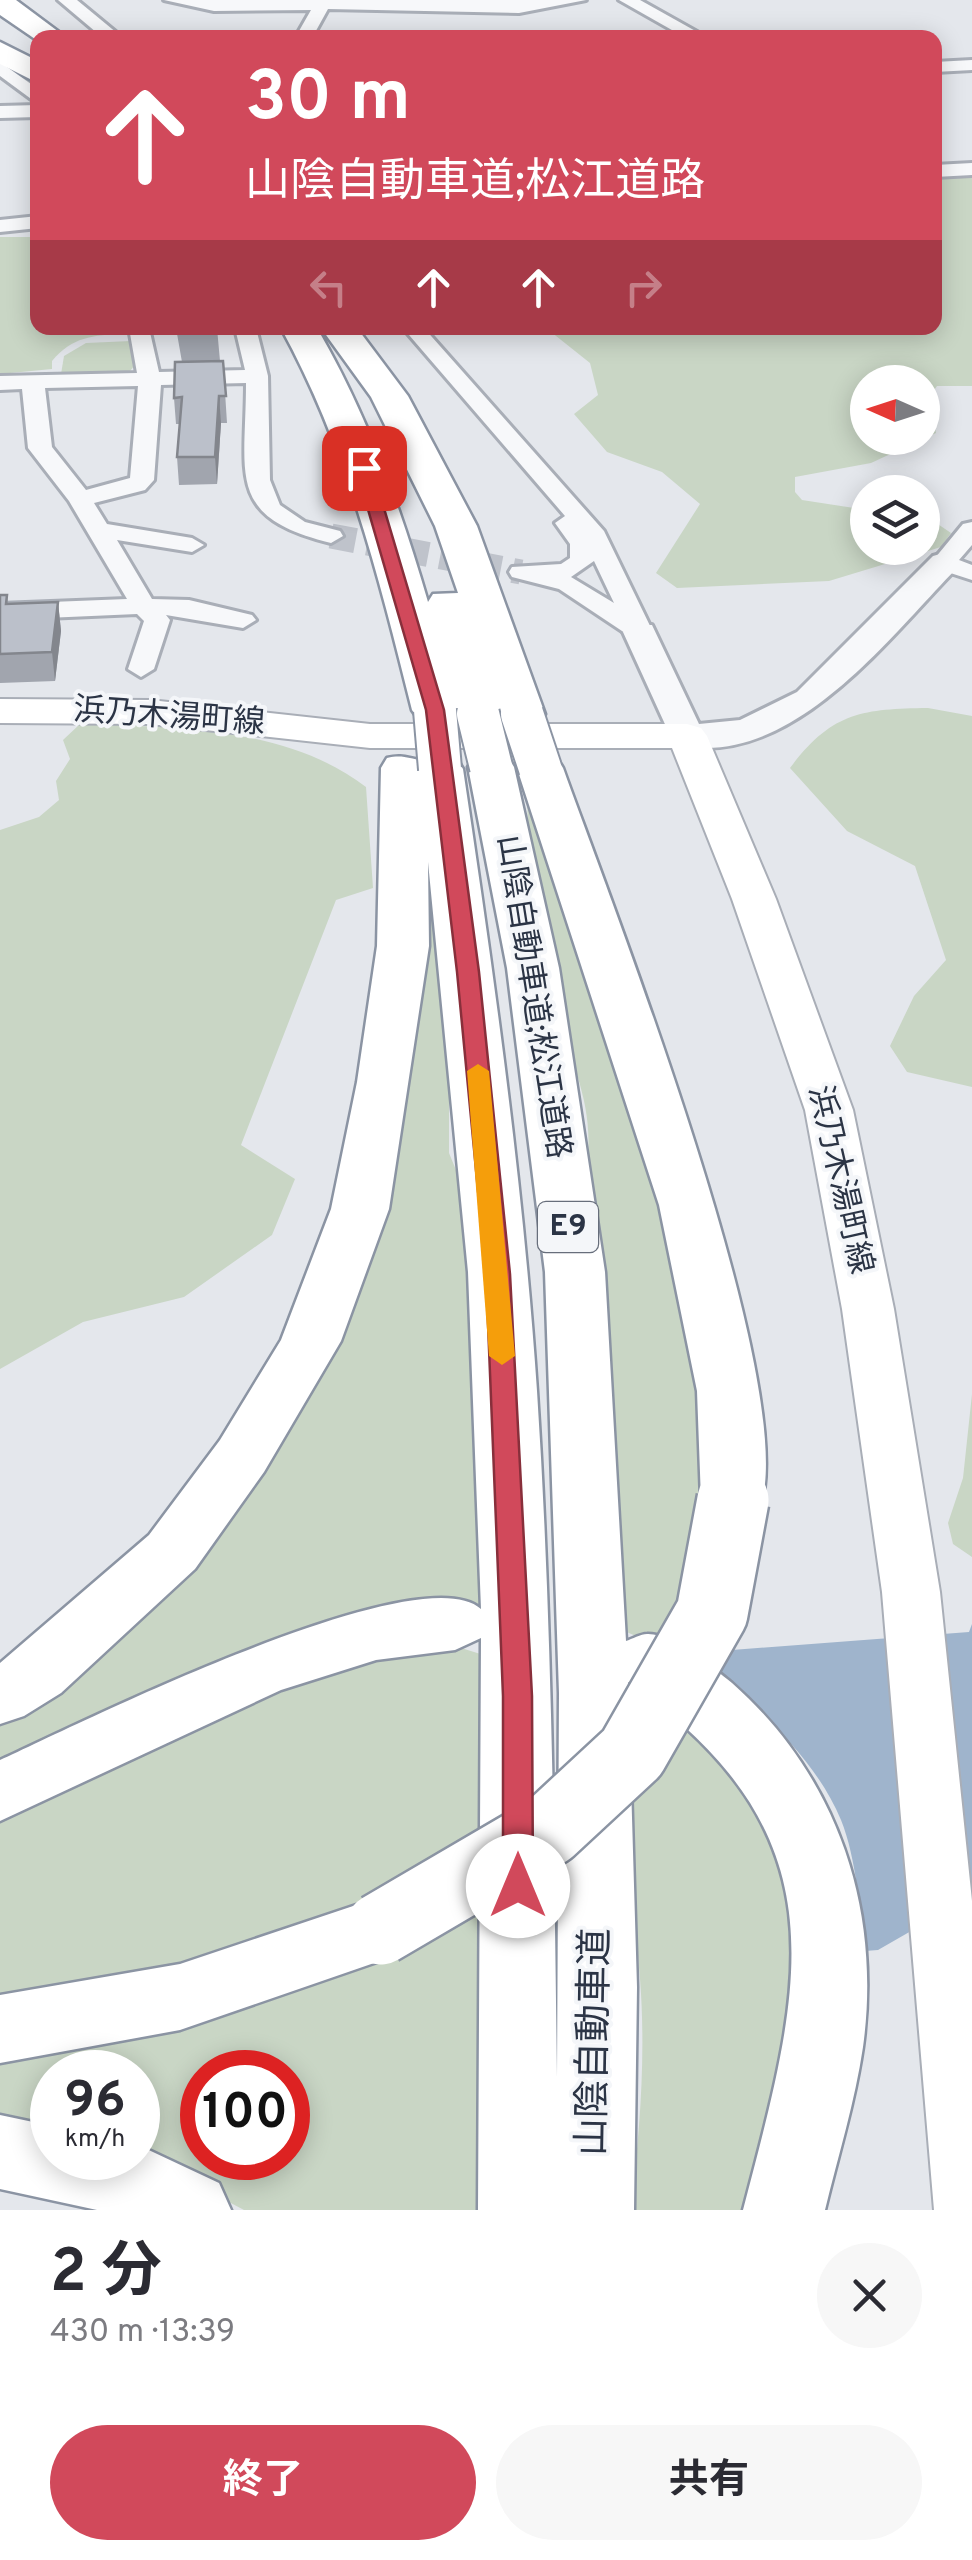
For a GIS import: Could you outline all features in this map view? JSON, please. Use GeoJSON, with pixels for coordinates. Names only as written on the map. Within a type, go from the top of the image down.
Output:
{"type":"FeatureCollection","features":[{"type":"Feature","properties":{"kind":"highway"},"geometry":{"type":"LineString","coordinates":[[44,0],[79,30]]}},
{"type":"Feature","properties":{"kind":"highway"},"geometry":{"type":"LineString","coordinates":[[0,2],[40,30]]}},
{"type":"Feature","properties":{"kind":"highway"},"geometry":{"type":"LineString","coordinates":[[0,25],[30,46]]}},
{"type":"Feature","properties":{"kind":"highway"},"geometry":{"type":"LineString","coordinates":[[0,50],[30,69]]}},
{"type":"Feature","properties":{"kind":"highway"},"geometry":{"type":"LineString","coordinates":[[0,2029],[180,1998],[380,1929],[549,1830],[632,1752],[712,1613],[733,1500],[728,1390],[688,1205],[464,740],[392,619],[401,582],[352,431],[303,335]]}},
{"type":"Feature","properties":{"kind":"highway","name":"山陰自動車道;松江道路"},"geometry":{"type":"LineString","coordinates":[[342,335],[383,418],[428,529],[464,740],[533,968],[574,1272],[620,1677]]}},
{"type":"Feature","properties":{"kind":"highway"},"geometry":{"type":"LineString","coordinates":[[0,1697],[37,1674],[172,1552],[242,1456],[311,1342],[360,1209],[384,1082],[403,946],[464,740]]}},
{"type":"Feature","properties":{"kind":"highway","name":"山陰自動車道;松江道路"},"geometry":{"type":"LineString","coordinates":[[464,740],[468,972],[498,1274],[518,1696],[519,2210]]}},
{"type":"Feature","properties":{"kind":"highway"},"geometry":{"type":"LineString","coordinates":[[0,1792],[258,1672],[376,1634],[455,1624]]}},
{"type":"Feature","properties":{"kind":"highway"},"geometry":{"type":"LineString","coordinates":[[620,1677],[697,1690],[742,1732],[790,1795],[816,1860],[830,1934],[827,2028],[784,2210]]}},
{"type":"Feature","properties":{"kind":"highway","name":"山陰自動車道"},"geometry":{"type":"LineString","coordinates":[[592,2210],[599,1987],[620,1677]]}},
{"type":"Feature","properties":{"kind":"highway"},"geometry":{"type":"LineString","coordinates":[[0,2152],[131,2180],[190,2210]]}},
{"type":"Feature","properties":{"kind":"main road","name":"浜乃木湯町線"},"geometry":{"type":"LineString","coordinates":[[0,711],[150,712],[370,736],[687,736],[754,900],[829,1110],[868,1309],[911,1592],[969,2210]]}},
{"type":"Feature","properties":{"kind":"street"},"geometry":{"type":"LineString","coordinates":[[172,0],[217,7],[322,5],[517,10],[578,0]]}},
{"type":"Feature","properties":{"kind":"street"},"geometry":{"type":"LineString","coordinates":[[627,0],[685,30]]}},
{"type":"Feature","properties":{"kind":"street"},"geometry":{"type":"LineString","coordinates":[[72,4],[109,2]]}},
{"type":"Feature","properties":{"kind":"street"},"geometry":{"type":"LineString","coordinates":[[72,4],[105,30]]}},
{"type":"Feature","properties":{"kind":"street"},"geometry":{"type":"LineString","coordinates":[[308,30],[322,5]]}},
{"type":"Feature","properties":{"kind":"street"},"geometry":{"type":"LineString","coordinates":[[942,67],[972,65]]}},
{"type":"Feature","properties":{"kind":"street"},"geometry":{"type":"LineString","coordinates":[[0,67],[30,92]]}},
{"type":"Feature","properties":{"kind":"street"},"geometry":{"type":"LineString","coordinates":[[0,112],[30,110]]}},
{"type":"Feature","properties":{"kind":"street"},"geometry":{"type":"LineString","coordinates":[[942,170],[972,168]]}},
{"type":"Feature","properties":{"kind":"street"},"geometry":{"type":"LineString","coordinates":[[0,226],[30,223]]}},
{"type":"Feature","properties":{"kind":"street"},"geometry":{"type":"LineString","coordinates":[[80,499],[129,489],[142,480],[150,380],[140,335]]}},
{"type":"Feature","properties":{"kind":"street"},"geometry":{"type":"LineString","coordinates":[[248,335],[257,376],[258,480],[269,509],[296,527],[331,536]]}},
{"type":"Feature","properties":{"kind":"street"},"geometry":{"type":"LineString","coordinates":[[420,335],[594,536],[687,736],[748,730],[809,700],[958,568],[972,529]]}},
{"type":"Feature","properties":{"kind":"street"},"geometry":{"type":"LineString","coordinates":[[0,383],[257,376]]}},
{"type":"Feature","properties":{"kind":"street"},"geometry":{"type":"LineString","coordinates":[[33,383],[40,448],[80,499],[144,606],[157,620],[141,670]]}},
{"type":"Feature","properties":{"kind":"street"},"geometry":{"type":"LineString","coordinates":[[545,479],[582,544],[582,561],[566,571],[521,572],[568,584],[640,632]]}},
{"type":"Feature","properties":{"kind":"street"},"geometry":{"type":"LineString","coordinates":[[101,530],[192,545]]}},
{"type":"Feature","properties":{"kind":"street"},"geometry":{"type":"LineString","coordinates":[[0,612],[144,606],[189,608],[243,620]]}},
{"type":"Feature","properties":{"kind":"green space"},"geometry":{"type":"Polygon","coordinates":[[[972,177],[972,386],[940,386],[940,365],[850,365],[850,455],[888,455],[871,463],[795,477],[795,492],[802,500],[850,507],[850,565],[882,565],[829,581],[677,588],[656,573],[700,504],[662,472],[607,452],[574,414],[598,395],[590,363],[555,335],[942,335],[942,178],[972,177]]]}},
{"type":"Feature","properties":{"kind":"green space"},"geometry":{"type":"Polygon","coordinates":[[[0,237],[30,237],[30,335],[113,335],[75,342],[52,361],[52,369],[0,374],[0,237]]]}},
{"type":"Feature","properties":{"kind":"green space"},"geometry":{"type":"Polygon","coordinates":[[[131,341],[135,365],[130,371],[61,374],[64,356],[86,343],[131,341]]]}},
{"type":"Feature","properties":{"kind":"green space"},"geometry":{"type":"Polygon","coordinates":[[[940,526],[951,533],[940,547],[940,526]]]}},
{"type":"Feature","properties":{"kind":"green space"},"geometry":{"type":"Polygon","coordinates":[[[928,708],[972,716],[972,1087],[907,1072],[890,1046],[914,996],[946,960],[915,866],[847,831],[790,768],[820,735],[850,717],[884,710],[928,708]]]}},
{"type":"Feature","properties":{"kind":"green space"},"geometry":{"type":"Polygon","coordinates":[[[80,724],[230,734],[302,752],[335,767],[366,787],[373,888],[336,900],[241,1145],[295,1179],[272,1235],[184,1297],[83,1322],[0,1369],[0,830],[39,817],[59,800],[56,781],[70,759],[63,740],[80,724]]]}},
{"type":"Feature","properties":{"kind":"green space"},"geometry":{"type":"Polygon","coordinates":[[[527,785],[544,819],[695,1324],[714,1467],[668,1650],[622,1630],[587,1120],[543,951],[531,868],[527,785]]]}},
{"type":"Feature","properties":{"kind":"green space"},"geometry":{"type":"Polygon","coordinates":[[[423,795],[449,1069],[449,1153],[474,1214],[490,1607],[452,1603],[0,1765],[0,1717],[324,1348],[423,795]]]}},
{"type":"Feature","properties":{"kind":"green space"},"geometry":{"type":"Polygon","coordinates":[[[972,1394],[972,1557],[953,1544],[948,1523],[963,1478],[972,1394]]]}},
{"type":"Feature","properties":{"kind":"green space"},"geometry":{"type":"Polygon","coordinates":[[[458,1647],[490,1657],[493,1841],[439,1875],[251,1952],[0,2003],[0,1814],[258,1695],[360,1659],[458,1647]]]}},
{"type":"Feature","properties":{"kind":"green space"},"geometry":{"type":"Polygon","coordinates":[[[682,1715],[755,1792],[800,1924],[762,2210],[630,2210],[639,2124],[642,2037],[623,1788],[682,1715]]]}},
{"type":"Feature","properties":{"kind":"green space"},"geometry":{"type":"Polygon","coordinates":[[[491,1894],[483,2210],[244,2210],[187,2180],[310,2180],[310,2050],[180,2050],[180,2176],[160,2166],[160,2050],[43,2050],[166,2029],[252,2006],[334,1975],[491,1894]]]}},
{"type":"Feature","properties":{"kind":"green space"},"geometry":{"type":"Polygon","coordinates":[[[30,2052],[30,2126],[0,2120],[0,2057],[30,2052]]]}},
{"type":"Feature","properties":{"kind":"water"},"geometry":{"type":"Polygon","coordinates":[[[972,1624],[972,1896],[878,1950],[865,1951],[851,1851],[830,1797],[784,1736],[707,1670],[719,1651],[969,1632],[972,1624]]]}},
{"type":"Feature","properties":{"kind":"building"},"geometry":{"type":"Polygon","coordinates":[[[223,361],[226,396],[219,396],[215,457],[177,457],[182,397],[174,398],[175,362],[223,361]]]}},
{"type":"Feature","properties":{"kind":"building"},"geometry":{"type":"Polygon","coordinates":[[[0,595],[7,595],[6,604],[58,602],[52,652],[0,654],[0,595]]]}},
{"type":"Feature","properties":{"kind":"tunnel"},"geometry":{"type":"LineString","coordinates":[[331,536],[521,572]]}},
{"type":"Feature","properties":{"kind":"slow traffic"},"geometry":{"type":"LineString","coordinates":[[478,1071],[502,1356]]}},
{"type":"Feature","properties":{"kind":"route"},"geometry":{"type":"LineString","coordinates":[[364,468],[401,582],[435,710],[468,972],[498,1274],[518,1696],[518,1886]]}}]}
